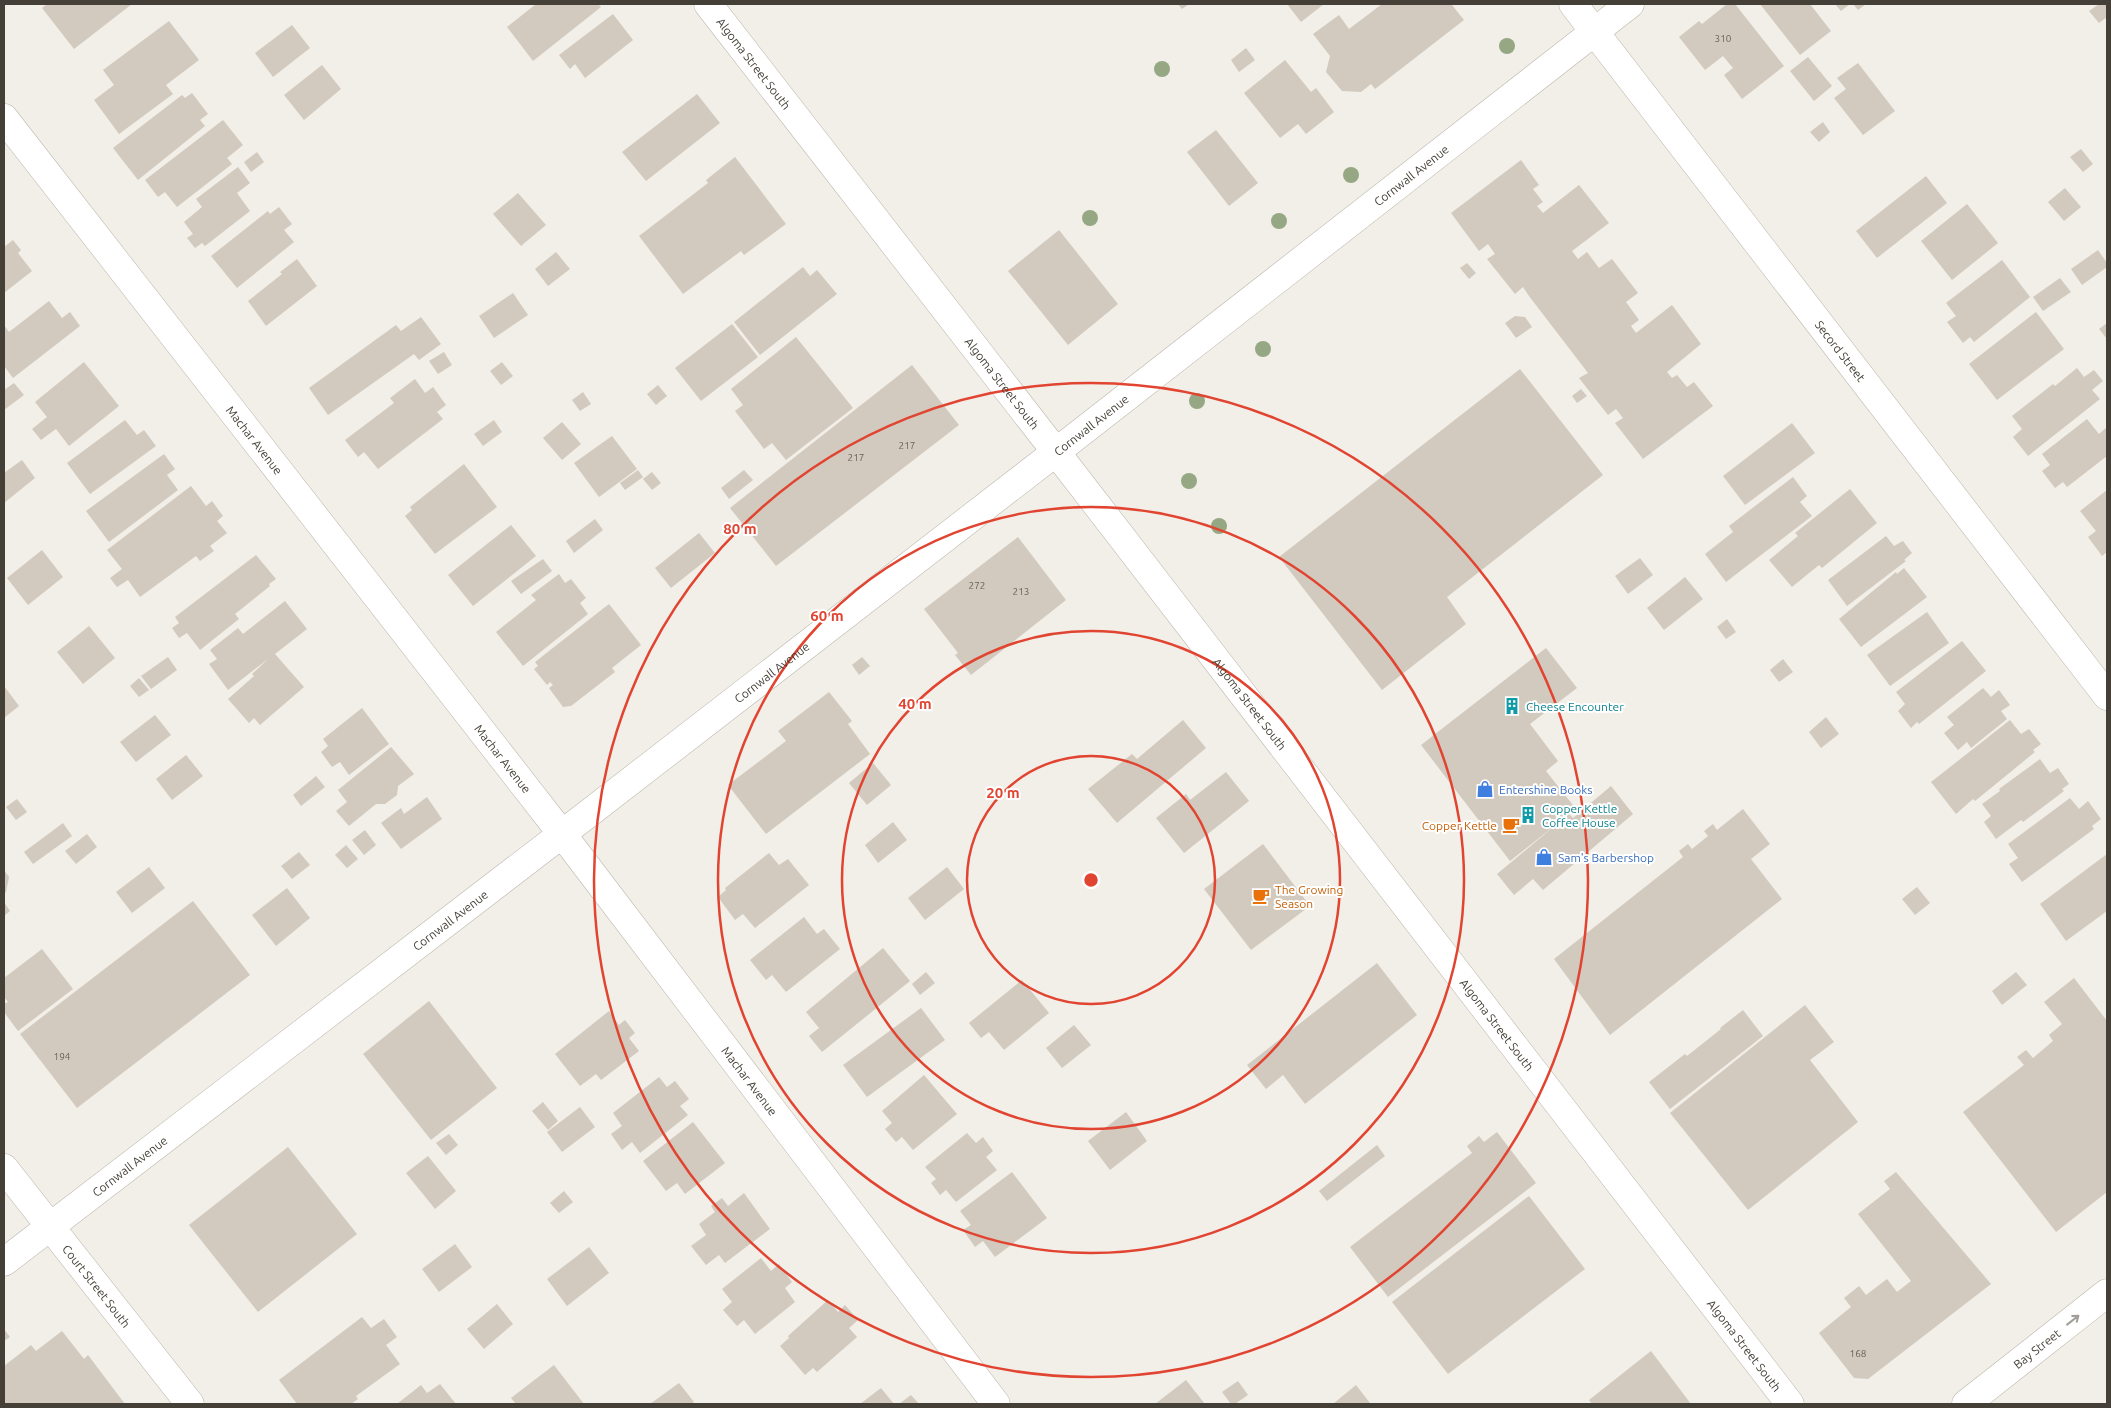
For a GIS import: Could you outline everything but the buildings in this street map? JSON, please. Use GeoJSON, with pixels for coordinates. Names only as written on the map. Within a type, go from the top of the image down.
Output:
{"type":"FeatureCollection","features":[{"type":"Feature","properties":{"kind":"street","name":"Algoma Street South"},"geometry":{"type":"LineString","coordinates":[[708,4],[1790,1404]]}},
{"type":"Feature","properties":{"kind":"street","name":"Secord Street"},"geometry":{"type":"LineString","coordinates":[[1574,4],[2107,696]]}},
{"type":"Feature","properties":{"kind":"street","name":"Cornwall Avenue"},"geometry":{"type":"LineString","coordinates":[[4,1262],[1056,452],[1630,4]]}},
{"type":"Feature","properties":{"kind":"street","name":"Machar Avenue"},"geometry":{"type":"LineString","coordinates":[[4,118],[562,834],[996,1404]]}},
{"type":"Feature","properties":{"kind":"street","name":"Court Street South"},"geometry":{"type":"LineString","coordinates":[[4,1168],[190,1404]]}},
{"type":"Feature","properties":{"kind":"street","name":"Bay Street"},"geometry":{"type":"LineString","coordinates":[[1966,1404],[2107,1293]]}},
{"type":"Feature","properties":{"kind":"place","name":"Cheese Encounter"},"geometry":{"type":"Point","coordinates":[1512,706]}},
{"type":"Feature","properties":{"kind":"place","name":"Entershine Books"},"geometry":{"type":"Point","coordinates":[1485,789]}},
{"type":"Feature","properties":{"kind":"place","name":"Copper Kettle Coffee House"},"geometry":{"type":"Point","coordinates":[1528,815]}},
{"type":"Feature","properties":{"kind":"place","name":"Copper Kettle"},"geometry":{"type":"Point","coordinates":[1511,825]}},
{"type":"Feature","properties":{"kind":"place","name":"Sam's Barbershop"},"geometry":{"type":"Point","coordinates":[1544,857]}},
{"type":"Feature","properties":{"kind":"place","name":"The Growing Season"},"geometry":{"type":"Point","coordinates":[1261,896]}}]}
